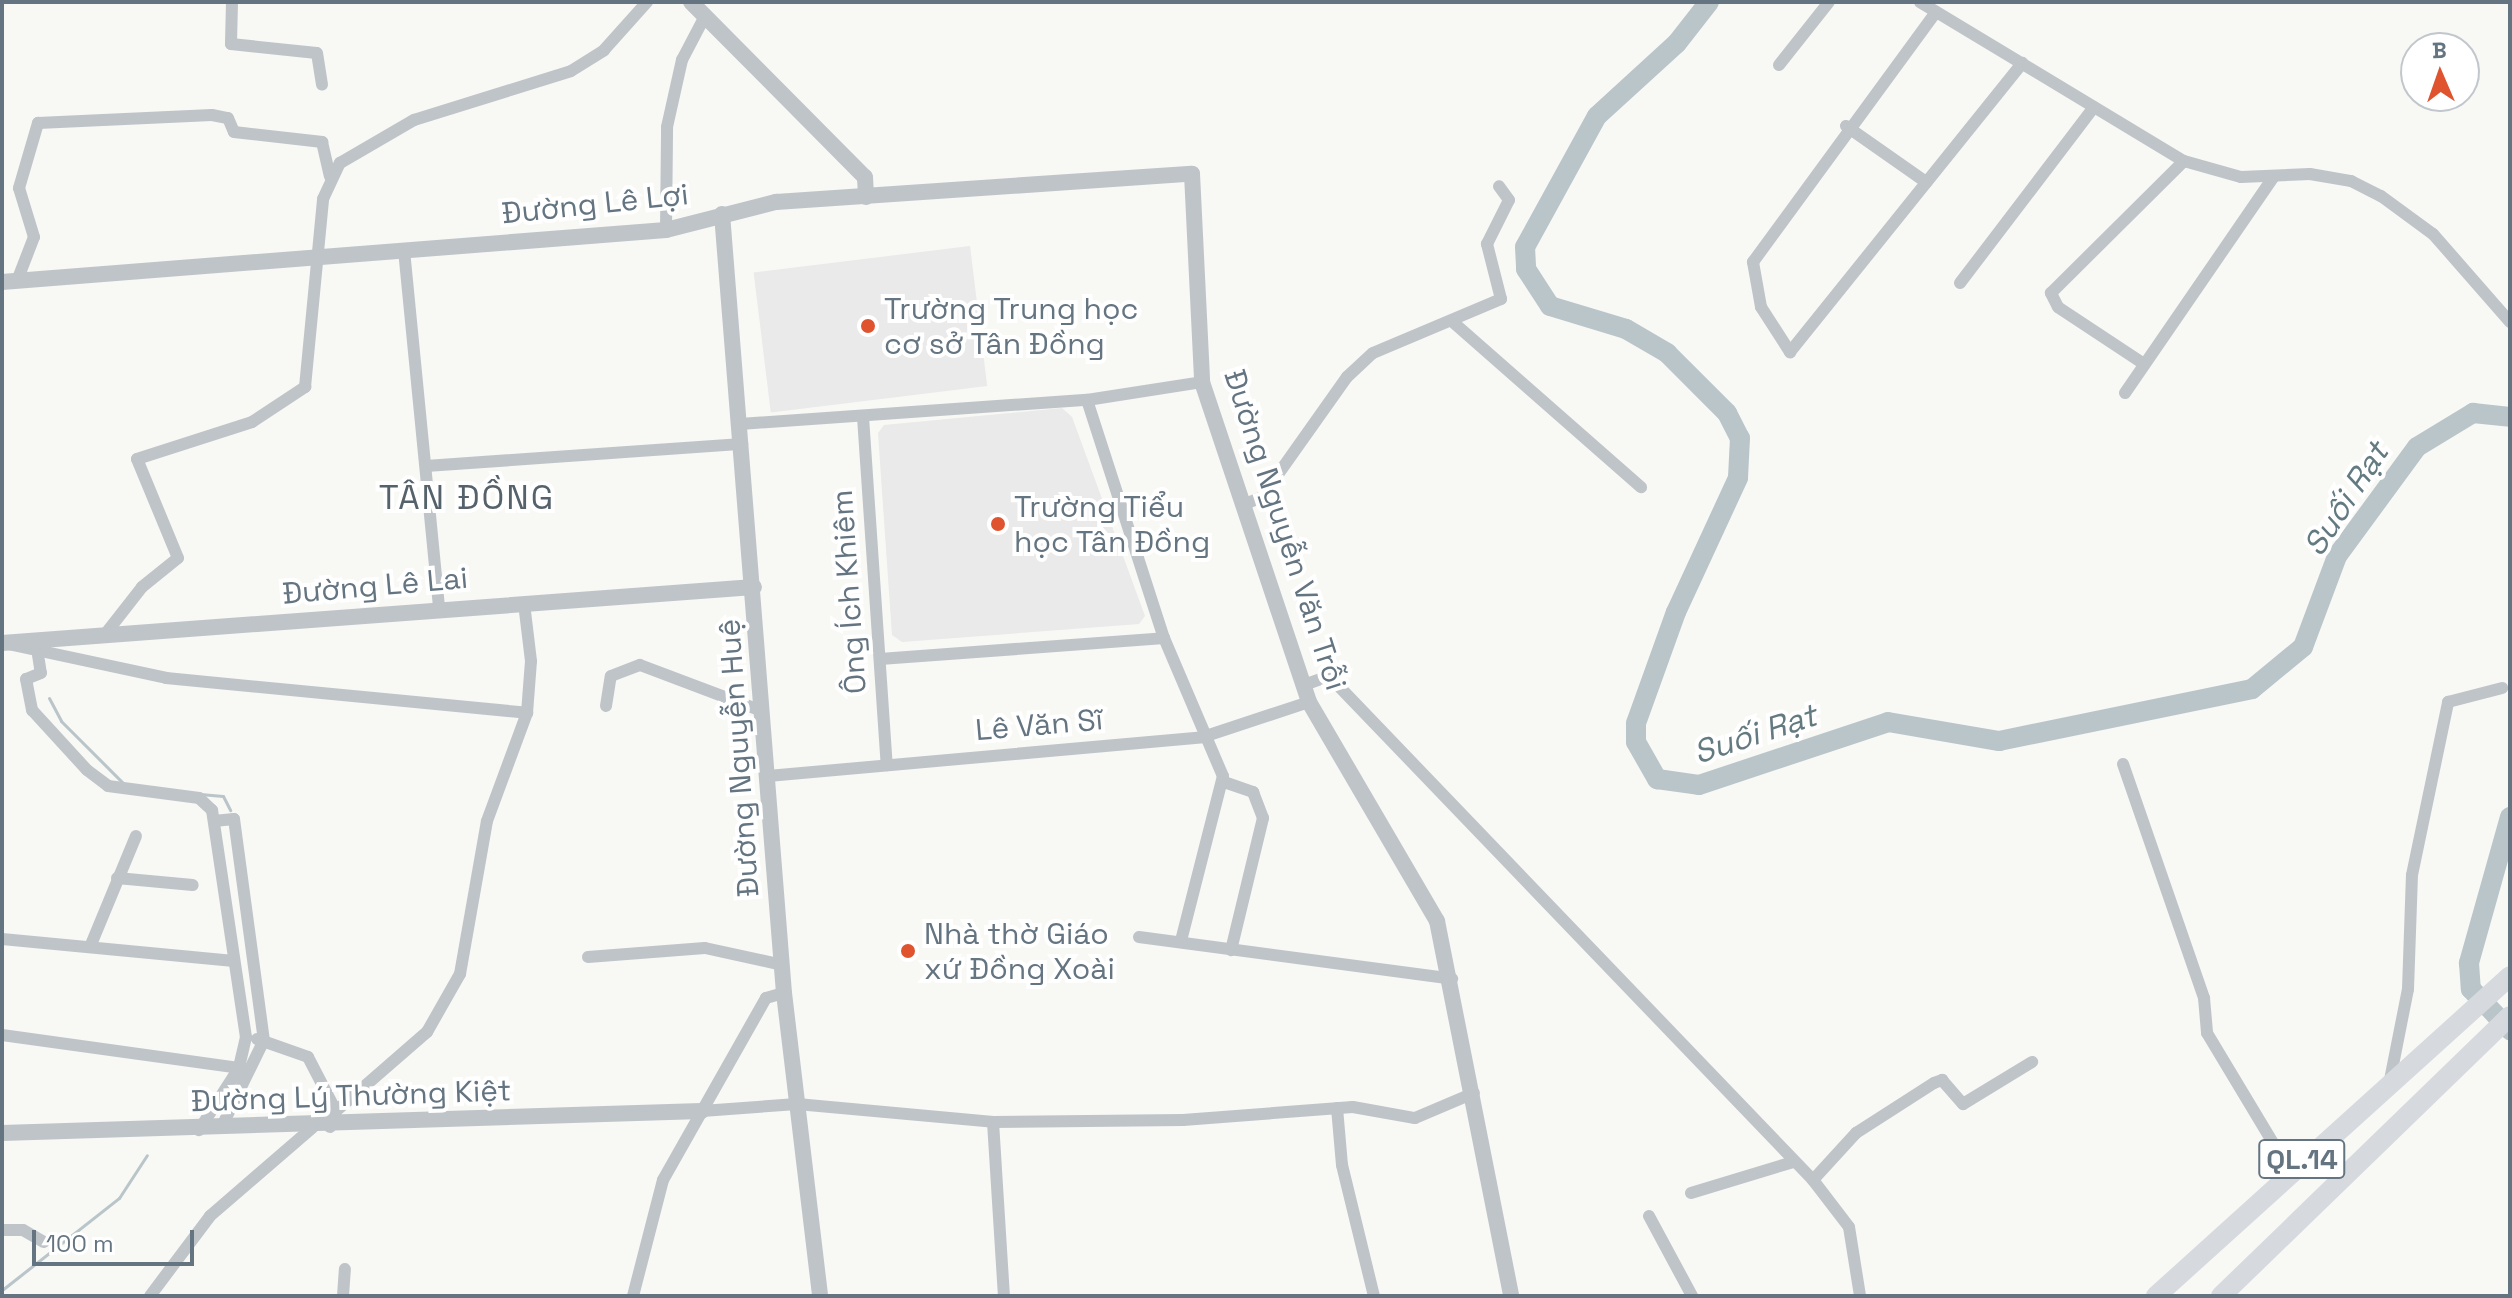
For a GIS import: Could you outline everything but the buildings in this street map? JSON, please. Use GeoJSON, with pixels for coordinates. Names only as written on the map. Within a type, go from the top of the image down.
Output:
{"type":"FeatureCollection","features":[{"type":"Feature","properties":{"kind":"highway","name":"QL.14"},"geometry":{"type":"LineString","coordinates":[[2156,1296],[2390,1080],[2454,1029],[2505,981]]}},
{"type":"Feature","properties":{"kind":"highway","name":"QL.14"},"geometry":{"type":"LineString","coordinates":[[2221,1296],[2510,1016]]}},
{"type":"Feature","properties":{"kind":"street"},"geometry":{"type":"LineString","coordinates":[[232,2],[231,44],[317,53],[322,85]]}},
{"type":"Feature","properties":{"kind":"street"},"geometry":{"type":"LineString","coordinates":[[330,176],[364,145],[414,120],[571,71],[604,50],[647,2]]}},
{"type":"Feature","properties":{"kind":"street"},"geometry":{"type":"LineString","coordinates":[[1779,65],[1829,2]]}},
{"type":"Feature","properties":{"kind":"street"},"geometry":{"type":"LineString","coordinates":[[1920,2],[2184,161],[2216,174],[2351,181],[2381,196],[2433,234],[2510,322]]}},
{"type":"Feature","properties":{"kind":"street"},"geometry":{"type":"LineString","coordinates":[[666,230],[667,127],[682,60],[699,6],[865,177],[866,197]]}},
{"type":"Feature","properties":{"kind":"street"},"geometry":{"type":"LineString","coordinates":[[1936,12],[1846,126],[1753,262],[1761,307],[1790,352],[2022,63]]}},
{"type":"Feature","properties":{"kind":"street"},"geometry":{"type":"LineString","coordinates":[[1960,283],[2094,107]]}},
{"type":"Feature","properties":{"kind":"street"},"geometry":{"type":"LineString","coordinates":[[9,282],[34,237],[19,188],[38,123],[212,115],[228,118],[234,132],[322,142],[330,176],[310,370],[294,399],[252,422],[137,459],[178,558],[142,587],[103,637]]}},
{"type":"Feature","properties":{"kind":"street"},"geometry":{"type":"LineString","coordinates":[[1846,126],[1926,182]]}},
{"type":"Feature","properties":{"kind":"street"},"geometry":{"type":"LineString","coordinates":[[2144,364],[2058,307],[2051,293],[2184,161]]}},
{"type":"Feature","properties":{"kind":"street","name":"Đường Lê Lợi"},"geometry":{"type":"LineString","coordinates":[[9,282],[666,230],[776,202],[1192,174]]}},
{"type":"Feature","properties":{"kind":"street","name":"Đường Nguyễn Văn Trỗi"},"geometry":{"type":"LineString","coordinates":[[1192,174],[1202,382],[1309,702],[1423,889],[1452,979],[1511,1296]]}},
{"type":"Feature","properties":{"kind":"street"},"geometry":{"type":"LineString","coordinates":[[2125,393],[2274,176]]}},
{"type":"Feature","properties":{"kind":"street"},"geometry":{"type":"LineString","coordinates":[[1245,504],[1262,497],[1347,377],[1373,353],[1454,323],[1501,299],[1487,244],[1509,200],[1499,186]]}},
{"type":"Feature","properties":{"kind":"street","name":"Đường Nguyễn Huệ"},"geometry":{"type":"LineString","coordinates":[[722,214],[784,993],[820,1296]]}},
{"type":"Feature","properties":{"kind":"street"},"geometry":{"type":"LineString","coordinates":[[404,250],[439,608]]}},
{"type":"Feature","properties":{"kind":"street"},"geometry":{"type":"LineString","coordinates":[[1454,323],[1641,487]]}},
{"type":"Feature","properties":{"kind":"street"},"geometry":{"type":"LineString","coordinates":[[740,424],[1087,400],[1202,382]]}},
{"type":"Feature","properties":{"kind":"street"},"geometry":{"type":"LineString","coordinates":[[1087,400],[1164,638],[1224,782],[1181,941]]}},
{"type":"Feature","properties":{"kind":"street","name":"Ông Ích Khiêm"},"geometry":{"type":"LineString","coordinates":[[863,417],[887,765]]}},
{"type":"Feature","properties":{"kind":"street"},"geometry":{"type":"LineString","coordinates":[[426,466],[742,444]]}},
{"type":"Feature","properties":{"kind":"street","name":"Đường Lê Lai"},"geometry":{"type":"LineString","coordinates":[[4,643],[439,608],[754,587]]}},
{"type":"Feature","properties":{"kind":"street"},"geometry":{"type":"LineString","coordinates":[[150,1296],[210,1216],[327,1122],[444,1010],[464,958],[487,821],[527,713],[531,661],[524,603]]}},
{"type":"Feature","properties":{"kind":"street"},"geometry":{"type":"LineString","coordinates":[[880,659],[1164,638]]}},
{"type":"Feature","properties":{"kind":"street"},"geometry":{"type":"LineString","coordinates":[[4,643],[38,655],[166,678],[527,713]]}},
{"type":"Feature","properties":{"kind":"street"},"geometry":{"type":"LineString","coordinates":[[38,655],[41,673],[26,679],[32,710],[87,770],[130,792],[209,801],[246,1037],[239,1068],[199,1130]]}},
{"type":"Feature","properties":{"kind":"street"},"geometry":{"type":"LineString","coordinates":[[606,706],[611,676],[640,665],[762,711]]}},
{"type":"Feature","properties":{"kind":"street"},"geometry":{"type":"LineString","coordinates":[[1304,685],[1329,676],[1813,1180],[1849,1227],[1860,1296]]}},
{"type":"Feature","properties":{"kind":"street"},"geometry":{"type":"LineString","coordinates":[[2390,1080],[2408,989],[2412,875],[2448,702],[2502,688]]}},
{"type":"Feature","properties":{"kind":"street","name":"Lê Văn Sĩ"},"geometry":{"type":"LineString","coordinates":[[768,776],[1203,737],[1309,702]]}},
{"type":"Feature","properties":{"kind":"street"},"geometry":{"type":"LineString","coordinates":[[2123,764],[2200,984],[2207,1033],[2290,1171]]}},
{"type":"Feature","properties":{"kind":"street"},"geometry":{"type":"LineString","coordinates":[[1224,782],[1253,792],[1263,818],[1231,950]]}},
{"type":"Feature","properties":{"kind":"street"},"geometry":{"type":"LineString","coordinates":[[214,821],[234,819],[264,1040],[221,1128]]}},
{"type":"Feature","properties":{"kind":"street"},"geometry":{"type":"LineString","coordinates":[[90,947],[136,836]]}},
{"type":"Feature","properties":{"kind":"street"},"geometry":{"type":"LineString","coordinates":[[117,878],[193,885]]}},
{"type":"Feature","properties":{"kind":"street"},"geometry":{"type":"LineString","coordinates":[[1139,937],[1452,979]]}},
{"type":"Feature","properties":{"kind":"street"},"geometry":{"type":"LineString","coordinates":[[2,939],[234,961]]}},
{"type":"Feature","properties":{"kind":"street"},"geometry":{"type":"LineString","coordinates":[[588,957],[705,948],[783,965]]}},
{"type":"Feature","properties":{"kind":"street"},"geometry":{"type":"LineString","coordinates":[[633,1296],[663,1180],[766,998],[784,993]]}},
{"type":"Feature","properties":{"kind":"street"},"geometry":{"type":"LineString","coordinates":[[2,1035],[239,1068]]}},
{"type":"Feature","properties":{"kind":"street"},"geometry":{"type":"LineString","coordinates":[[246,1037],[264,1040],[308,1057],[327,1122]]}},
{"type":"Feature","properties":{"kind":"street"},"geometry":{"type":"LineString","coordinates":[[1813,1180],[1856,1133],[1934,1083],[1942,1080],[1963,1104],[2032,1062]]}},
{"type":"Feature","properties":{"kind":"street"},"geometry":{"type":"LineString","coordinates":[[702,1111],[797,1104],[993,1122],[1183,1120],[1337,1108],[1415,1118],[1474,1093]]}},
{"type":"Feature","properties":{"kind":"street"},"geometry":{"type":"LineString","coordinates":[[1337,1108],[1342,1165],[1374,1296]]}},
{"type":"Feature","properties":{"kind":"street","name":"Đường Lý Thường Kiệt"},"geometry":{"type":"LineString","coordinates":[[2,1133],[199,1130],[327,1122],[702,1111]]}},
{"type":"Feature","properties":{"kind":"street"},"geometry":{"type":"LineString","coordinates":[[993,1122],[1004,1296]]}},
{"type":"Feature","properties":{"kind":"street"},"geometry":{"type":"LineString","coordinates":[[1691,1193],[1793,1162]]}},
{"type":"Feature","properties":{"kind":"street"},"geometry":{"type":"LineString","coordinates":[[1649,1216],[1692,1296]]}},
{"type":"Feature","properties":{"kind":"street"},"geometry":{"type":"LineString","coordinates":[[2,1230],[23,1230],[44,1242]]}},
{"type":"Feature","properties":{"kind":"street"},"geometry":{"type":"LineString","coordinates":[[343,1296],[345,1269]]}},
{"type":"Feature","properties":{"kind":"shaded area","name":"Trường Trung học cơ sở Tân Đồng"},"geometry":{"type":"Polygon","coordinates":[[[970,246],[987,386],[771,413],[754,273],[970,246]]]}},
{"type":"Feature","properties":{"kind":"shaded area","name":"Trường Tiểu học Tân Đồng"},"geometry":{"type":"Polygon","coordinates":[[[1062,408],[1072,417],[1145,616],[1139,624],[902,642],[892,635],[878,433],[884,425],[1062,408]]]}},
{"type":"Feature","properties":{"kind":"waterway","name":"Suối Rạt"},"geometry":{"type":"LineString","coordinates":[[1709,2],[1677,43],[1597,116],[1525,247],[1526,269],[1550,306],[1626,329],[1667,353],[1727,413],[1740,438],[1738,478],[1676,612],[1636,723],[1636,742],[1657,779],[1699,785],[1888,722],[1999,741],[2252,689],[2303,647],[2337,556],[2417,447],[2473,413],[2510,417]]}},
{"type":"Feature","properties":{"kind":"waterway"},"geometry":{"type":"LineString","coordinates":[[49,698],[61,721],[125,785]]}},
{"type":"Feature","properties":{"kind":"waterway"},"geometry":{"type":"LineString","coordinates":[[200,794],[223,796],[230,810]]}},
{"type":"Feature","properties":{"kind":"waterway","name":"Suối Rạt"},"geometry":{"type":"LineString","coordinates":[[2510,817],[2469,963],[2471,989],[2510,1030]]}},
{"type":"Feature","properties":{"kind":"waterway"},"geometry":{"type":"LineString","coordinates":[[2,1290],[119,1198],[147,1155]]}},
{"type":"Feature","properties":{"kind":"place","name":"Trường Trung học cơ sở Tân Đồng"},"geometry":{"type":"Point","coordinates":[868,326]}},
{"type":"Feature","properties":{"kind":"place","name":"Trường Tiểu học Tân Đồng"},"geometry":{"type":"Point","coordinates":[998,524]}},
{"type":"Feature","properties":{"kind":"place","name":"Nhà thờ Giáo xứ Đồng Xoài"},"geometry":{"type":"Point","coordinates":[908,951]}},
{"type":"Feature","properties":{"kind":"district","name":"TÂN ĐỒNG"},"geometry":{"type":"Point","coordinates":[467,498]}}]}
